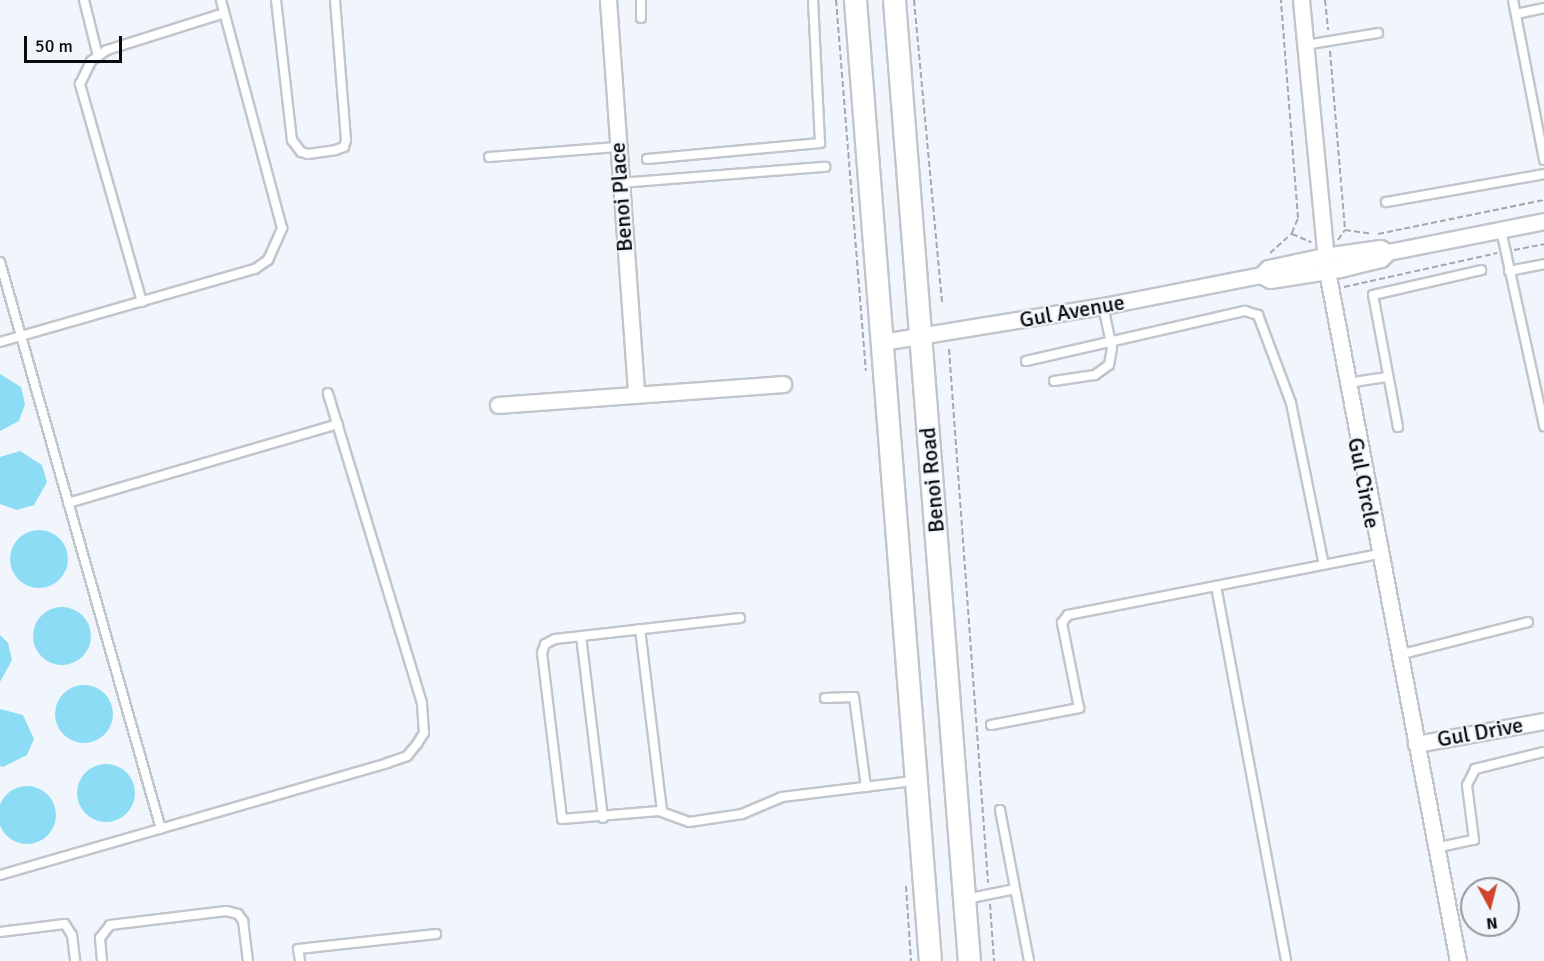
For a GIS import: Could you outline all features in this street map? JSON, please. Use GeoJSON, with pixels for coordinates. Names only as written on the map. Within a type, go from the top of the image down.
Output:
{"type":"FeatureCollection","features":[{"type":"Feature","properties":{"kind":"main road","name":"Benoi Road"},"geometry":{"type":"LineString","coordinates":[[855,0],[918,780],[930,961]]}},
{"type":"Feature","properties":{"kind":"main road","name":"Benoi Road"},"geometry":{"type":"LineString","coordinates":[[894,0],[969,961]]}},
{"type":"Feature","properties":{"kind":"street","name":"Benoi Place"},"geometry":{"type":"LineString","coordinates":[[608,0],[636,394]]}},
{"type":"Feature","properties":{"kind":"street","name":"Gul Circle"},"geometry":{"type":"LineString","coordinates":[[1301,0],[1330,290],[1378,554],[1458,961]]}},
{"type":"Feature","properties":{"kind":"street","name":"Gul Avenue"},"geometry":{"type":"LineString","coordinates":[[882,342],[920,338],[1103,306],[1261,275],[1270,280],[1326,264],[1381,259],[1388,252],[1544,221]]}},
{"type":"Feature","properties":{"kind":"street"},"geometry":{"type":"LineString","coordinates":[[498,405],[783,384]]}},
{"type":"Feature","properties":{"kind":"street","name":"Gul Drive"},"geometry":{"type":"LineString","coordinates":[[1416,744],[1544,720]]}},
{"type":"Feature","properties":{"kind":"lane"},"geometry":{"type":"LineString","coordinates":[[84,0],[98,56]]}},
{"type":"Feature","properties":{"kind":"lane"},"geometry":{"type":"LineString","coordinates":[[0,342],[255,269],[268,260],[282,228],[221,0]]}},
{"type":"Feature","properties":{"kind":"lane"},"geometry":{"type":"LineString","coordinates":[[276,0],[292,140],[301,152],[308,154],[344,147],[346,140],[335,0]]}},
{"type":"Feature","properties":{"kind":"lane"},"geometry":{"type":"LineString","coordinates":[[641,0],[641,18]]}},
{"type":"Feature","properties":{"kind":"lane"},"geometry":{"type":"LineString","coordinates":[[647,159],[820,143],[813,0]]}},
{"type":"Feature","properties":{"kind":"lane"},"geometry":{"type":"LineString","coordinates":[[1513,0],[1544,160]]}},
{"type":"Feature","properties":{"kind":"lane"},"geometry":{"type":"LineString","coordinates":[[1516,14],[1544,8]]}},
{"type":"Feature","properties":{"kind":"lane"},"geometry":{"type":"LineString","coordinates":[[142,302],[80,84],[91,61],[98,56],[224,13]]}},
{"type":"Feature","properties":{"kind":"lane"},"geometry":{"type":"LineString","coordinates":[[1305,46],[1378,33]]}},
{"type":"Feature","properties":{"kind":"lane"},"geometry":{"type":"LineString","coordinates":[[489,157],[617,147]]}},
{"type":"Feature","properties":{"kind":"lane"},"geometry":{"type":"LineString","coordinates":[[620,183],[825,167]]}},
{"type":"Feature","properties":{"kind":"lane"},"geometry":{"type":"LineString","coordinates":[[1386,202],[1544,174]]}},
{"type":"Feature","properties":{"kind":"lane"},"geometry":{"type":"LineString","coordinates":[[1500,230],[1544,426]]}},
{"type":"Feature","properties":{"kind":"lane"},"geometry":{"type":"LineString","coordinates":[[0,262],[161,829]]}},
{"type":"Feature","properties":{"kind":"lane"},"geometry":{"type":"LineString","coordinates":[[1509,271],[1544,264]]}},
{"type":"Feature","properties":{"kind":"lane"},"geometry":{"type":"LineString","coordinates":[[1398,427],[1373,295],[1481,270]]}},
{"type":"Feature","properties":{"kind":"lane"},"geometry":{"type":"LineString","coordinates":[[1054,381],[1087,377],[1106,369],[1112,354],[1103,306]]}},
{"type":"Feature","properties":{"kind":"lane"},"geometry":{"type":"LineString","coordinates":[[1026,361],[1245,311],[1258,315],[1291,404],[1324,565]]}},
{"type":"Feature","properties":{"kind":"lane"},"geometry":{"type":"LineString","coordinates":[[1346,383],[1387,377]]}},
{"type":"Feature","properties":{"kind":"lane"},"geometry":{"type":"LineString","coordinates":[[0,875],[387,763],[407,756],[424,733],[422,703],[328,393]]}},
{"type":"Feature","properties":{"kind":"lane"},"geometry":{"type":"LineString","coordinates":[[68,503],[338,424]]}},
{"type":"Feature","properties":{"kind":"lane"},"geometry":{"type":"LineString","coordinates":[[991,725],[1078,708],[1064,618],[1106,607],[1378,554]]}},
{"type":"Feature","properties":{"kind":"lane"},"geometry":{"type":"LineString","coordinates":[[1216,586],[1286,961]]}},
{"type":"Feature","properties":{"kind":"lane"},"geometry":{"type":"LineString","coordinates":[[740,618],[549,640],[542,653],[559,811],[567,821],[662,811],[689,822],[742,814],[782,797],[918,780]]}},
{"type":"Feature","properties":{"kind":"lane"},"geometry":{"type":"LineString","coordinates":[[1398,655],[1528,622]]}},
{"type":"Feature","properties":{"kind":"lane"},"geometry":{"type":"LineString","coordinates":[[640,629],[662,811]]}},
{"type":"Feature","properties":{"kind":"lane"},"geometry":{"type":"LineString","coordinates":[[581,636],[603,818]]}},
{"type":"Feature","properties":{"kind":"lane"},"geometry":{"type":"LineString","coordinates":[[825,698],[854,697],[866,787]]}},
{"type":"Feature","properties":{"kind":"lane"},"geometry":{"type":"LineString","coordinates":[[1435,848],[1474,840],[1467,785],[1475,769],[1543,752]]}},
{"type":"Feature","properties":{"kind":"lane"},"geometry":{"type":"LineString","coordinates":[[1000,810],[1029,961]]}},
{"type":"Feature","properties":{"kind":"lane"},"geometry":{"type":"LineString","coordinates":[[965,899],[1015,889]]}},
{"type":"Feature","properties":{"kind":"lane"},"geometry":{"type":"LineString","coordinates":[[102,961],[100,938],[110,925],[226,911],[238,914],[243,921],[248,961]]}},
{"type":"Feature","properties":{"kind":"lane"},"geometry":{"type":"LineString","coordinates":[[0,932],[65,924],[72,935],[75,961]]}},
{"type":"Feature","properties":{"kind":"lane"},"geometry":{"type":"LineString","coordinates":[[300,961],[298,949],[436,934]]}},
{"type":"Feature","properties":{"kind":"path"},"geometry":{"type":"LineString","coordinates":[[836,0],[866,375]]}},
{"type":"Feature","properties":{"kind":"path"},"geometry":{"type":"LineString","coordinates":[[914,0],[942,303]]}},
{"type":"Feature","properties":{"kind":"path"},"geometry":{"type":"LineString","coordinates":[[1261,275],[1259,264],[1292,233],[1298,218],[1281,0]]}},
{"type":"Feature","properties":{"kind":"path"},"geometry":{"type":"LineString","coordinates":[[1325,0],[1345,230],[1377,234],[1544,200]]}},
{"type":"Feature","properties":{"kind":"path"},"geometry":{"type":"LineString","coordinates":[[1330,290],[1544,244]]}},
{"type":"Feature","properties":{"kind":"path"},"geometry":{"type":"LineString","coordinates":[[949,349],[994,961]]}},
{"type":"Feature","properties":{"kind":"path"},"geometry":{"type":"LineString","coordinates":[[905,878],[911,961]]}},
{"type":"Feature","properties":{"kind":"water"},"geometry":{"type":"Polygon","coordinates":[[[0,374],[21,387],[25,404],[19,421],[0,431],[0,374]]]}},
{"type":"Feature","properties":{"kind":"water"},"geometry":{"type":"Polygon","coordinates":[[[20,451],[42,465],[47,482],[34,505],[17,510],[0,504],[0,457],[20,451]]]}},
{"type":"Feature","properties":{"kind":"water"},"geometry":{"type":"Polygon","coordinates":[[[33,530],[45,530],[60,538],[68,553],[68,565],[60,580],[45,588],[33,588],[18,580],[10,565],[10,553],[18,538],[33,530]]]}},
{"type":"Feature","properties":{"kind":"water"},"geometry":{"type":"Polygon","coordinates":[[[56,607],[68,607],[83,615],[91,630],[91,642],[83,657],[68,665],[56,665],[41,657],[33,642],[33,630],[41,615],[56,607]]]}},
{"type":"Feature","properties":{"kind":"water"},"geometry":{"type":"Polygon","coordinates":[[[0,635],[8,643],[12,660],[0,682],[0,635]]]}},
{"type":"Feature","properties":{"kind":"water"},"geometry":{"type":"Polygon","coordinates":[[[78,685],[90,685],[105,693],[113,708],[113,720],[105,735],[90,743],[78,743],[63,735],[55,720],[55,708],[63,693],[78,685]]]}},
{"type":"Feature","properties":{"kind":"water"},"geometry":{"type":"Polygon","coordinates":[[[0,709],[23,715],[34,739],[27,755],[3,767],[0,766],[0,709]]]}},
{"type":"Feature","properties":{"kind":"water"},"geometry":{"type":"Polygon","coordinates":[[[100,764],[112,764],[127,772],[135,787],[135,799],[127,814],[112,822],[100,822],[85,814],[77,799],[77,787],[85,772],[100,764]]]}},
{"type":"Feature","properties":{"kind":"water"},"geometry":{"type":"Polygon","coordinates":[[[27,786],[38,788],[51,799],[56,815],[54,826],[43,839],[27,844],[16,842],[3,831],[-2,815],[0,804],[11,791],[27,786]]]}}]}
